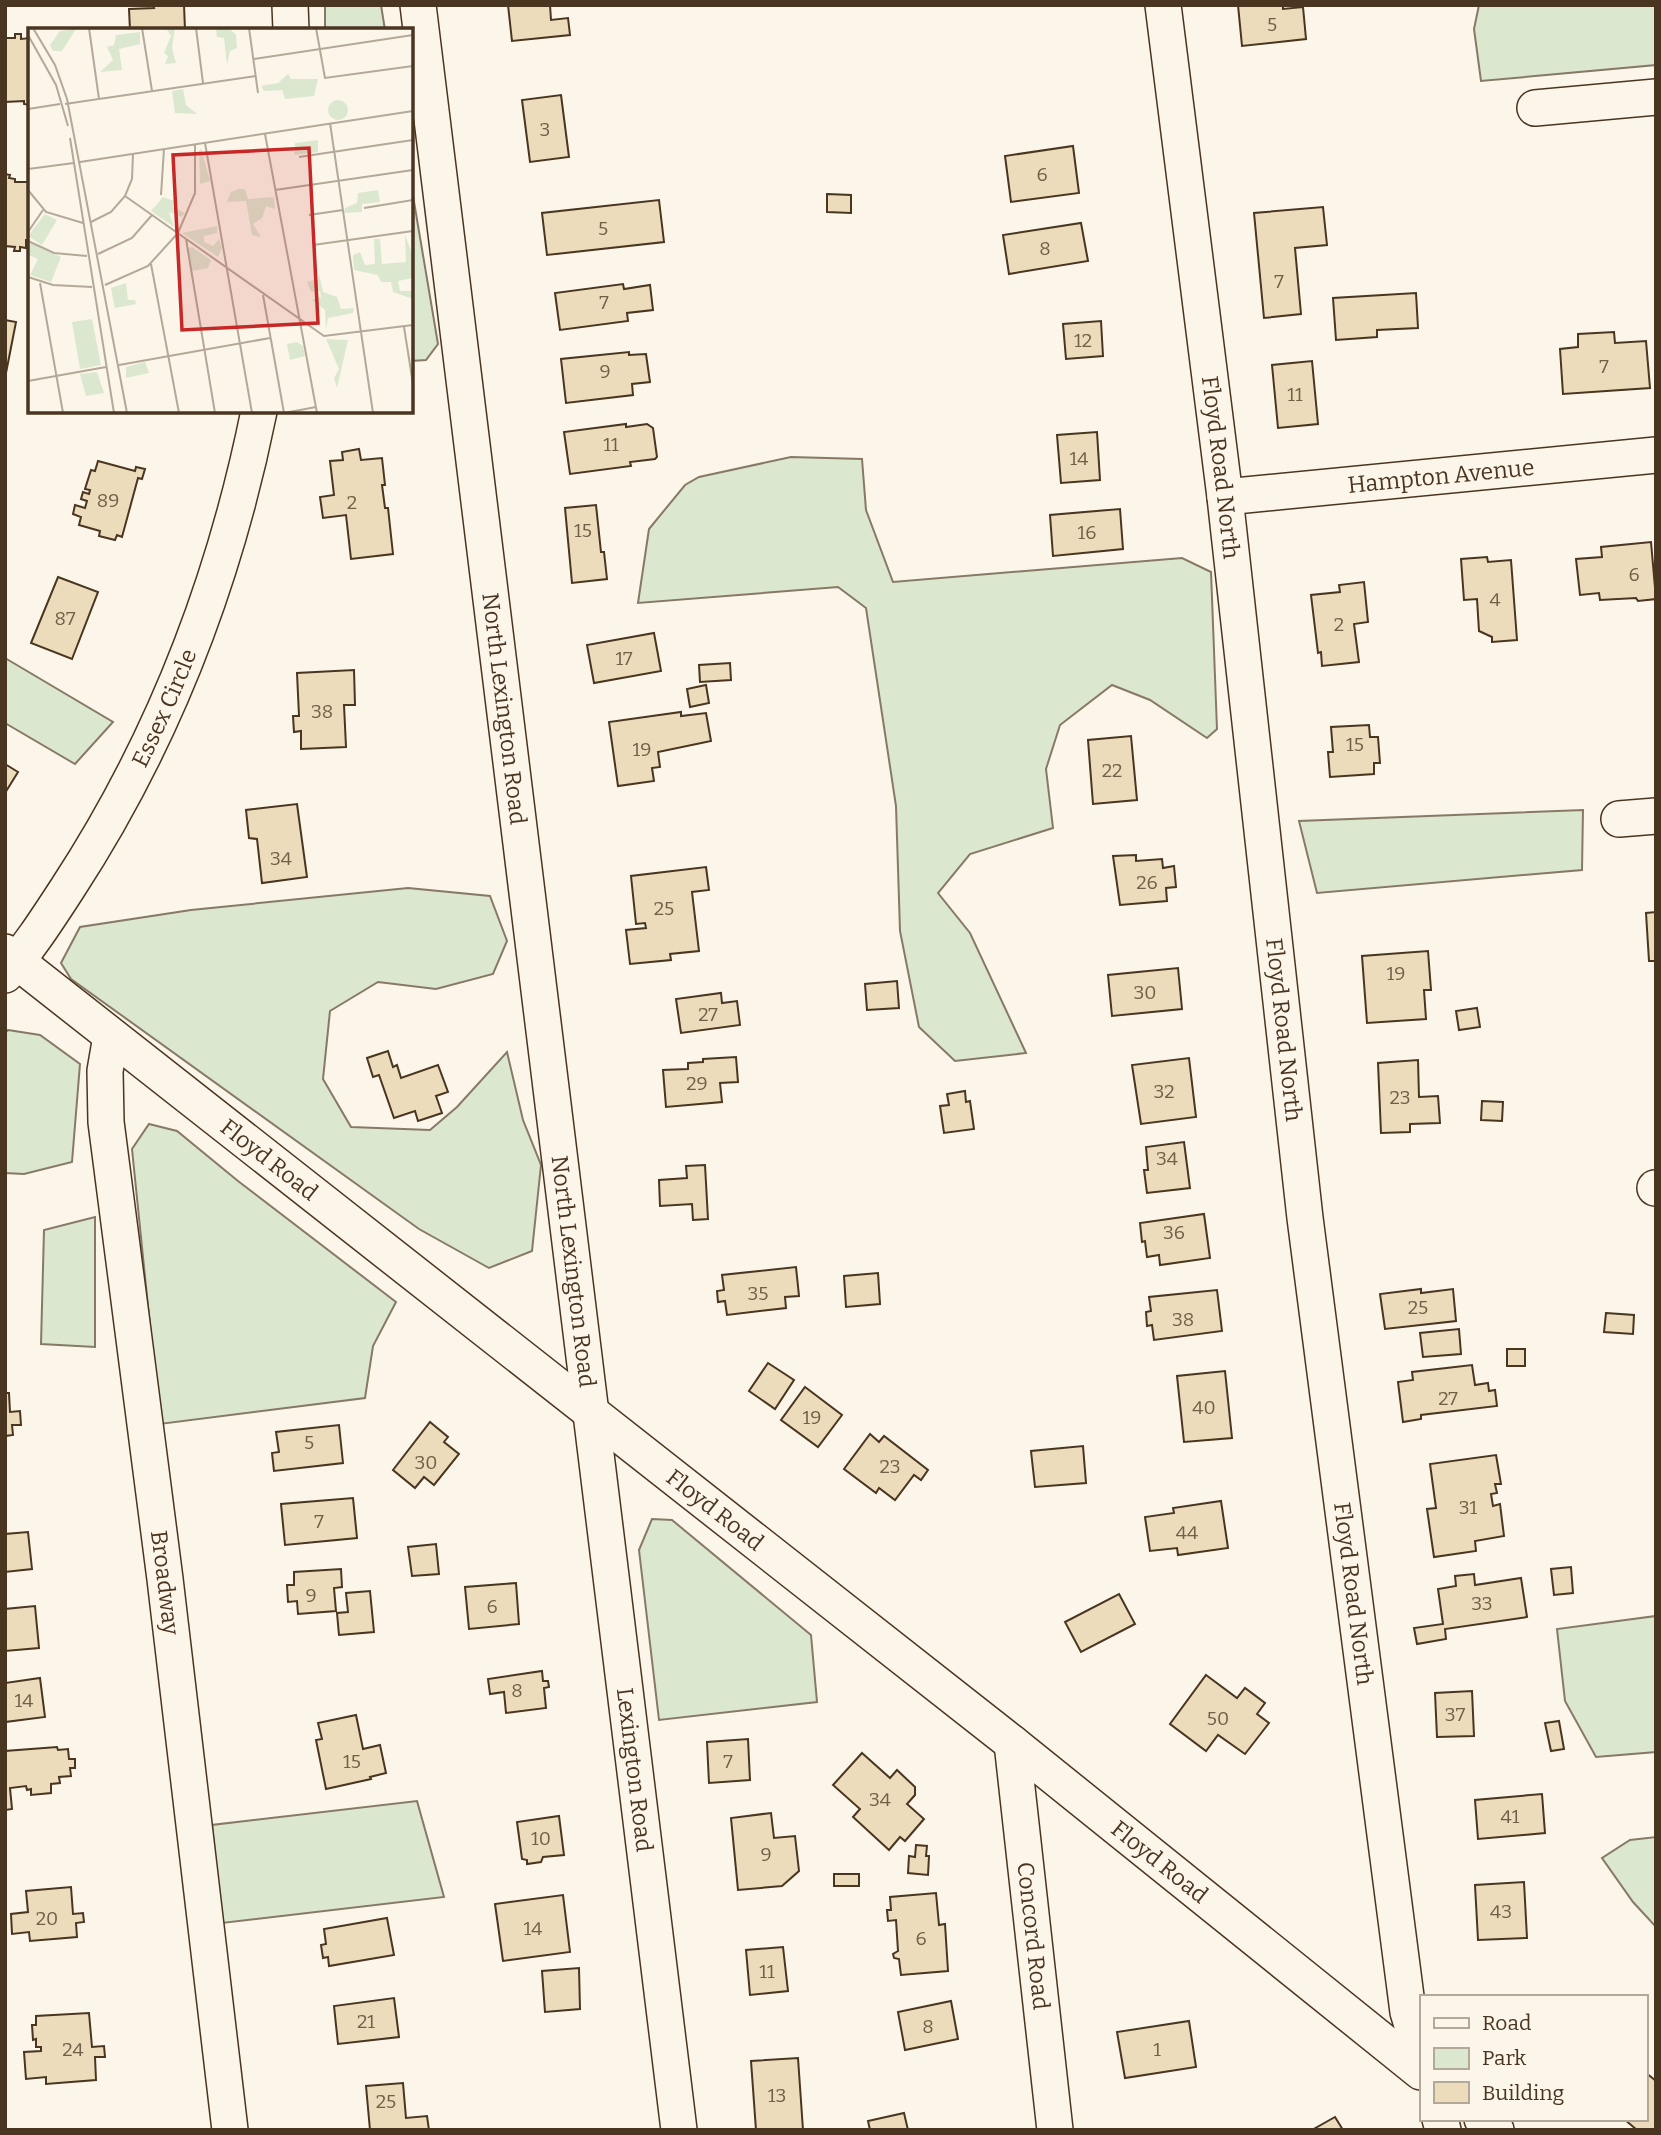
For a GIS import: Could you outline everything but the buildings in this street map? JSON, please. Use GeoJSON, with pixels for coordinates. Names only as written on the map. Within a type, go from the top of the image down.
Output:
{"type":"FeatureCollection","features":[{"type":"Feature","properties":{"kind":"street"},"geometry":{"type":"LineString","coordinates":[[290,5],[291,28]]}},
{"type":"Feature","properties":{"kind":"street","name":"North Lexington Road"},"geometry":{"type":"LineString","coordinates":[[418,5],[592,1411]]}},
{"type":"Feature","properties":{"kind":"street","name":"Floyd Road North"},"geometry":{"type":"LineString","coordinates":[[1163,5],[1225,497],[1305,1219],[1408,2012],[1420,2051]]}},
{"type":"Feature","properties":{"kind":"street"},"geometry":{"type":"LineString","coordinates":[[1535,108],[1656,97]]}},
{"type":"Feature","properties":{"kind":"street","name":"Essex Circle"},"geometry":{"type":"LineString","coordinates":[[9,963],[80,869],[144,757],[169,701],[228,535],[245,476],[259,413]]}},
{"type":"Feature","properties":{"kind":"street","name":"Hampton Avenue"},"geometry":{"type":"LineString","coordinates":[[1225,497],[1656,455]]}},
{"type":"Feature","properties":{"kind":"street"},"geometry":{"type":"LineString","coordinates":[[1619,819],[1656,816]]}},
{"type":"Feature","properties":{"kind":"street","name":"Floyd Road"},"geometry":{"type":"LineString","coordinates":[[9,963],[111,1036],[592,1411],[1012,1742],[1420,2070]]}},
{"type":"Feature","properties":{"kind":"street","name":"Broadway"},"geometry":{"type":"LineString","coordinates":[[111,1036],[106,1071],[106,1122],[165,1579],[230,2130]]}},
{"type":"Feature","properties":{"kind":"street","name":"Lexington Road"},"geometry":{"type":"LineString","coordinates":[[592,1411],[679,2130]]}},
{"type":"Feature","properties":{"kind":"street","name":"Concord Road"},"geometry":{"type":"LineString","coordinates":[[1012,1742],[1055,2130]]}},
{"type":"Feature","properties":{"kind":"green space"},"geometry":{"type":"Polygon","coordinates":[[[325,5],[381,5],[385,28],[325,28],[325,5]]]}},
{"type":"Feature","properties":{"kind":"green space"},"geometry":{"type":"Polygon","coordinates":[[[1479,5],[1656,5],[1656,65],[1481,81],[1474,29],[1479,5]]]}},
{"type":"Feature","properties":{"kind":"green space"},"geometry":{"type":"Polygon","coordinates":[[[413,196],[438,344],[426,360],[413,361],[413,196]]]}},
{"type":"Feature","properties":{"kind":"green space"},"geometry":{"type":"Polygon","coordinates":[[[791,457],[862,459],[866,510],[893,582],[1182,558],[1211,572],[1217,729],[1207,738],[1150,700],[1112,685],[1060,725],[1046,769],[1053,828],[970,854],[938,893],[970,933],[1026,1053],[955,1061],[919,1027],[900,931],[896,806],[866,608],[838,587],[638,603],[649,529],[685,485],[699,477],[791,457]]]}},
{"type":"Feature","properties":{"kind":"green space"},"geometry":{"type":"Polygon","coordinates":[[[5,658],[113,722],[75,764],[5,723],[5,658]]]}},
{"type":"Feature","properties":{"kind":"green space"},"geometry":{"type":"Polygon","coordinates":[[[1583,810],[1582,870],[1317,893],[1299,821],[1583,810]]]}},
{"type":"Feature","properties":{"kind":"green space"},"geometry":{"type":"Polygon","coordinates":[[[408,888],[490,896],[507,941],[493,974],[436,989],[378,982],[330,1011],[323,1079],[351,1127],[430,1130],[457,1107],[507,1052],[523,1120],[541,1165],[532,1251],[489,1268],[419,1229],[71,979],[61,963],[80,927],[191,910],[408,888]]]}},
{"type":"Feature","properties":{"kind":"green space"},"geometry":{"type":"Polygon","coordinates":[[[8,1030],[40,1035],[80,1064],[72,1162],[24,1174],[5,1173],[5,1033],[8,1030]]]}},
{"type":"Feature","properties":{"kind":"green space"},"geometry":{"type":"Polygon","coordinates":[[[149,1124],[177,1131],[396,1302],[373,1346],[365,1398],[160,1424],[132,1149],[149,1124]]]}},
{"type":"Feature","properties":{"kind":"green space"},"geometry":{"type":"Polygon","coordinates":[[[95,1217],[95,1347],[41,1344],[44,1230],[95,1217]]]}},
{"type":"Feature","properties":{"kind":"green space"},"geometry":{"type":"Polygon","coordinates":[[[652,1519],[672,1520],[811,1635],[817,1702],[659,1720],[639,1550],[652,1519]]]}},
{"type":"Feature","properties":{"kind":"green space"},"geometry":{"type":"Polygon","coordinates":[[[1656,1616],[1656,1752],[1596,1757],[1565,1701],[1557,1629],[1656,1616]]]}},
{"type":"Feature","properties":{"kind":"green space"},"geometry":{"type":"Polygon","coordinates":[[[417,1801],[444,1897],[222,1923],[212,1825],[417,1801]]]}},
{"type":"Feature","properties":{"kind":"green space"},"geometry":{"type":"Polygon","coordinates":[[[1656,1837],[1656,1927],[1633,1902],[1602,1858],[1630,1840],[1656,1837]]]}}]}
